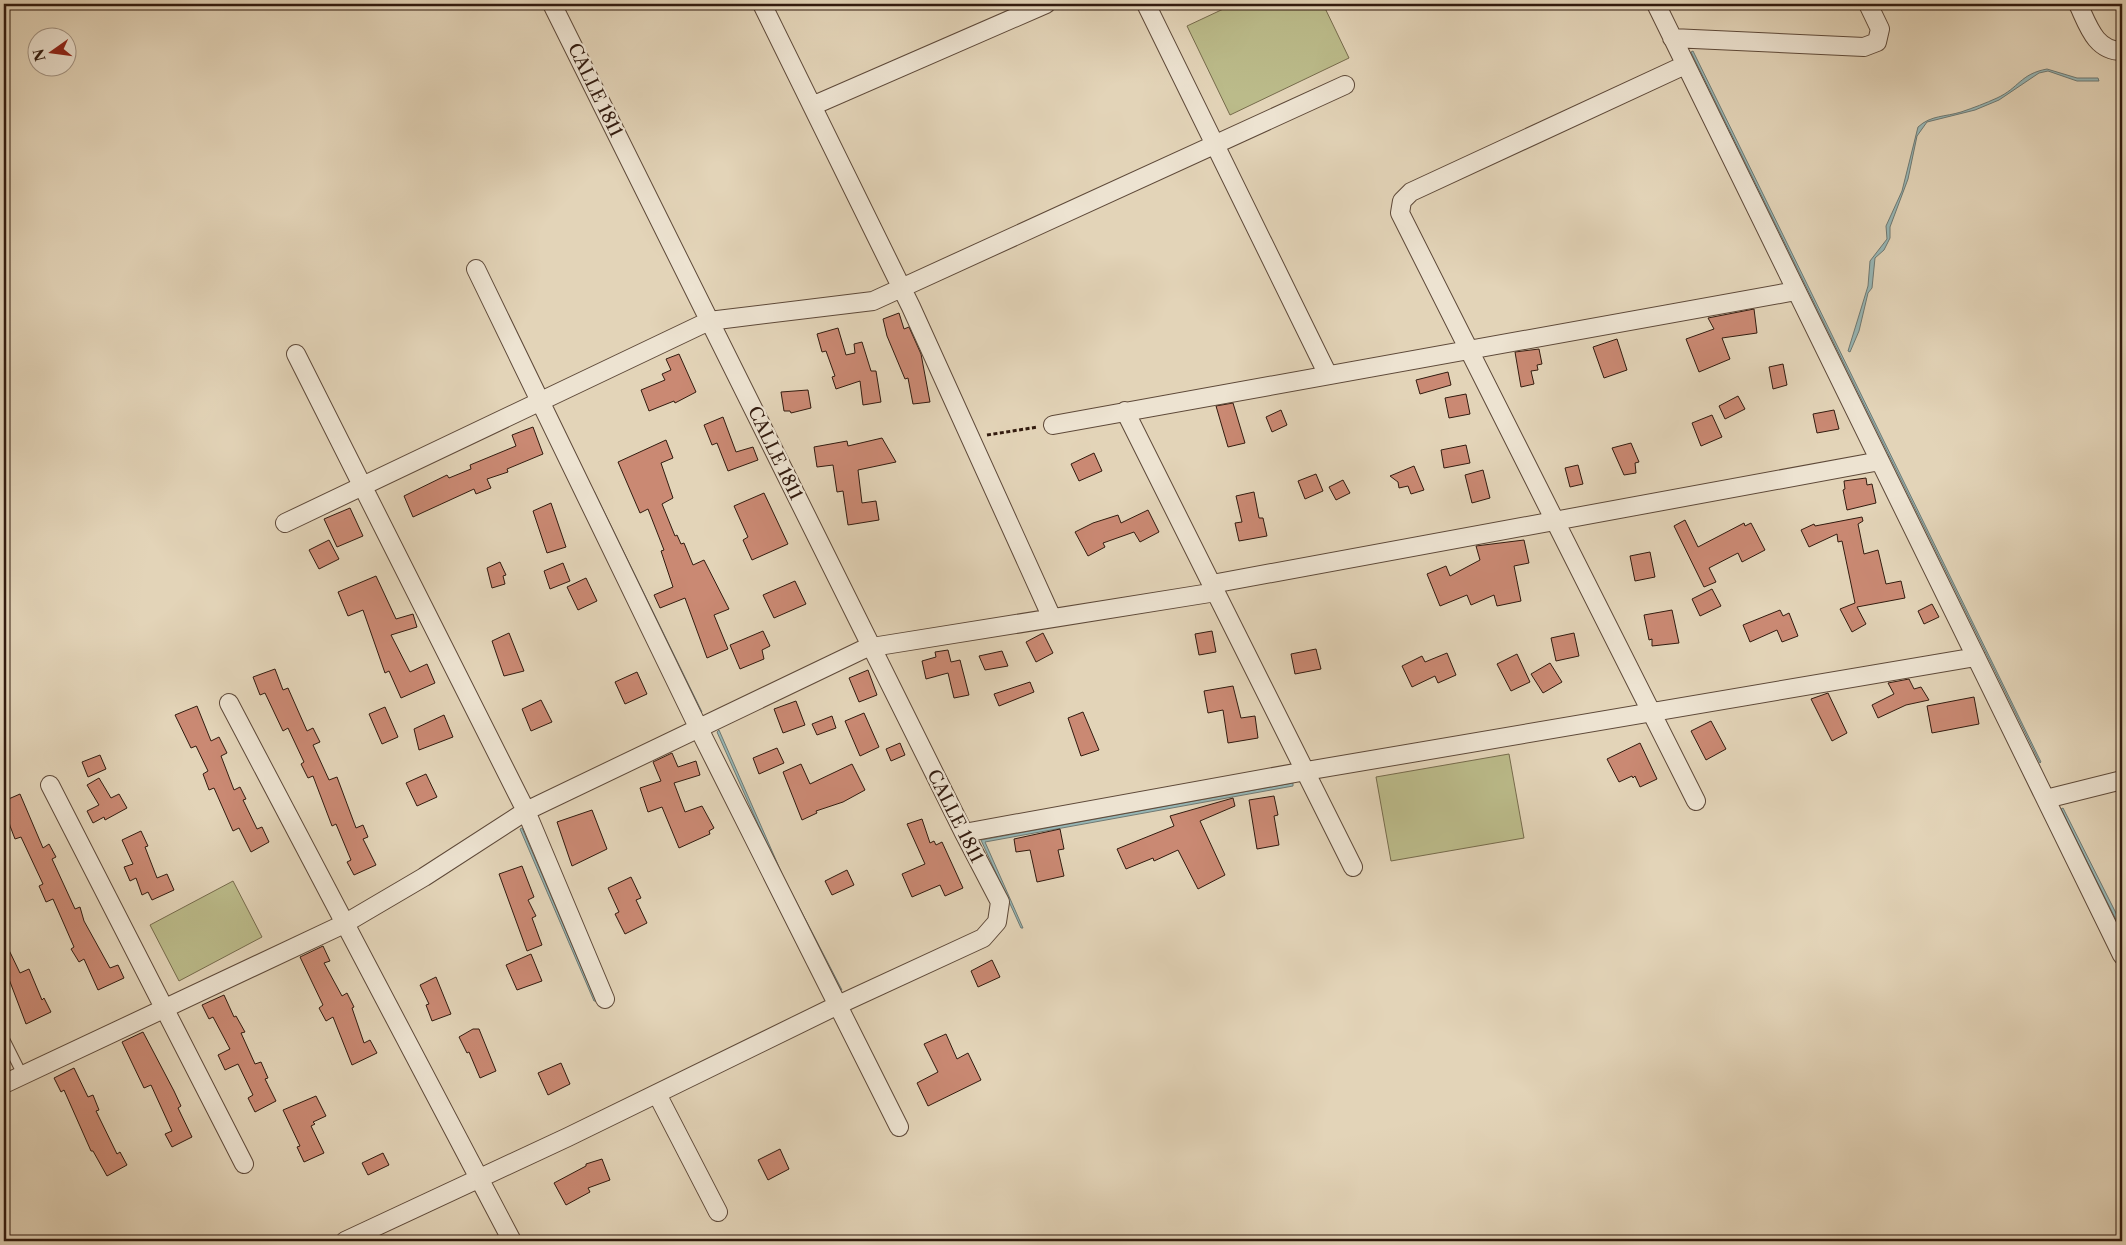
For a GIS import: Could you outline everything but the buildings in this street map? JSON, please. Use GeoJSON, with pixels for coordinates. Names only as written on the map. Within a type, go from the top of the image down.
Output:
{"type":"FeatureCollection","features":[{"type":"Feature","properties":{"kind":"street","name":"CALLE 1811"},"geometry":{"type":"LineString","coordinates":[[552,4],[871,647],[1000,902],[997,922],[983,938],[838,1005]]}},
{"type":"Feature","properties":{"kind":"street"},"geometry":{"type":"LineString","coordinates":[[762,4],[902,288],[972,438],[1052,618]]}},
{"type":"Feature","properties":{"kind":"street"},"geometry":{"type":"LineString","coordinates":[[812,106],[1046,4]]}},
{"type":"Feature","properties":{"kind":"street"},"geometry":{"type":"LineString","coordinates":[[1146,4],[1328,375]]}},
{"type":"Feature","properties":{"kind":"street"},"geometry":{"type":"LineString","coordinates":[[1656,4],[2122,955]]}},
{"type":"Feature","properties":{"kind":"street"},"geometry":{"type":"LineString","coordinates":[[1672,38],[1864,47],[1876,42],[1880,29],[1868,4]]}},
{"type":"Feature","properties":{"kind":"street"},"geometry":{"type":"LineString","coordinates":[[2078,4],[2092,33],[2100,43],[2111,51],[2122,51]]}},
{"type":"Feature","properties":{"kind":"street"},"geometry":{"type":"LineString","coordinates":[[1685,65],[1411,192],[1402,201],[1400,213],[1696,801]]}},
{"type":"Feature","properties":{"kind":"street"},"geometry":{"type":"LineString","coordinates":[[284,523],[709,321],[873,301],[1345,85]]}},
{"type":"Feature","properties":{"kind":"street"},"geometry":{"type":"LineString","coordinates":[[476,269],[698,727],[899,1128]]}},
{"type":"Feature","properties":{"kind":"street"},"geometry":{"type":"LineString","coordinates":[[1053,425],[1796,291]]}},
{"type":"Feature","properties":{"kind":"street"},"geometry":{"type":"LineString","coordinates":[[296,354],[526,810],[605,999]]}},
{"type":"Feature","properties":{"kind":"street"},"geometry":{"type":"LineString","coordinates":[[1125,411],[1353,867]]}},
{"type":"Feature","properties":{"kind":"street"},"geometry":{"type":"LineString","coordinates":[[4,1084],[344,924],[424,877],[526,810],[698,727],[871,647],[1052,618],[1555,521],[1880,461]]}},
{"type":"Feature","properties":{"kind":"street"},"geometry":{"type":"LineString","coordinates":[[964,833],[1651,711],[1976,657]]}},
{"type":"Feature","properties":{"kind":"street"},"geometry":{"type":"LineString","coordinates":[[229,703],[512,1241]]}},
{"type":"Feature","properties":{"kind":"street"},"geometry":{"type":"LineString","coordinates":[[2046,798],[2122,780]]}},
{"type":"Feature","properties":{"kind":"street"},"geometry":{"type":"LineString","coordinates":[[50,786],[244,1164]]}},
{"type":"Feature","properties":{"kind":"street"},"geometry":{"type":"LineString","coordinates":[[345,1241],[657,1094],[838,1005]]}},
{"type":"Feature","properties":{"kind":"street"},"geometry":{"type":"LineString","coordinates":[[657,1094],[718,1212]]}},
{"type":"Feature","properties":{"kind":"lane"},"geometry":{"type":"LineString","coordinates":[[4,1038],[23,1076]]}},
{"type":"Feature","properties":{"kind":"path"},"geometry":{"type":"LineString","coordinates":[[972,438],[1053,425]]}},
{"type":"Feature","properties":{"kind":"green space"},"geometry":{"type":"Polygon","coordinates":[[[1234,4],[1323,4],[1349,58],[1230,115],[1187,26],[1234,4]]]}},
{"type":"Feature","properties":{"kind":"green space"},"geometry":{"type":"Polygon","coordinates":[[[1509,754],[1524,838],[1391,861],[1376,777],[1509,754]]]}},
{"type":"Feature","properties":{"kind":"green space"},"geometry":{"type":"Polygon","coordinates":[[[233,881],[262,937],[179,981],[150,925],[233,881]]]}},
{"type":"Feature","properties":{"kind":"water"},"geometry":{"type":"Polygon","coordinates":[[[1693,51],[2041,762],[2040,763],[1691,52],[1693,51]]]}},
{"type":"Feature","properties":{"kind":"water"},"geometry":{"type":"Polygon","coordinates":[[[2047,69],[2077,78],[2098,78],[2099,81],[2077,81],[2048,71],[2039,73],[1999,100],[1975,110],[1927,122],[1917,136],[1908,179],[1890,227],[1890,238],[1884,250],[1875,258],[1872,288],[1868,293],[1859,331],[1850,352],[1848,351],[1868,286],[1870,261],[1887,239],[1886,226],[1902,191],[1918,127],[1933,118],[1961,112],[1997,98],[2031,74],[2047,69]]]}},
{"type":"Feature","properties":{"kind":"water"},"geometry":{"type":"Polygon","coordinates":[[[593,492],[702,712],[700,713],[593,492]]]}},
{"type":"Feature","properties":{"kind":"water"},"geometry":{"type":"Polygon","coordinates":[[[719,730],[783,876],[842,990],[781,876],[717,732],[719,730]]]}},
{"type":"Feature","properties":{"kind":"water"},"geometry":{"type":"Polygon","coordinates":[[[1293,783],[1293,786],[985,842],[1023,928],[1021,928],[981,840],[1293,783]]]}},
{"type":"Feature","properties":{"kind":"water"},"geometry":{"type":"Polygon","coordinates":[[[2063,808],[2122,925],[2122,932],[2061,809],[2063,808]]]}},
{"type":"Feature","properties":{"kind":"water"},"geometry":{"type":"Polygon","coordinates":[[[522,828],[596,1001],[594,1001],[520,829],[522,828]]]}}]}
